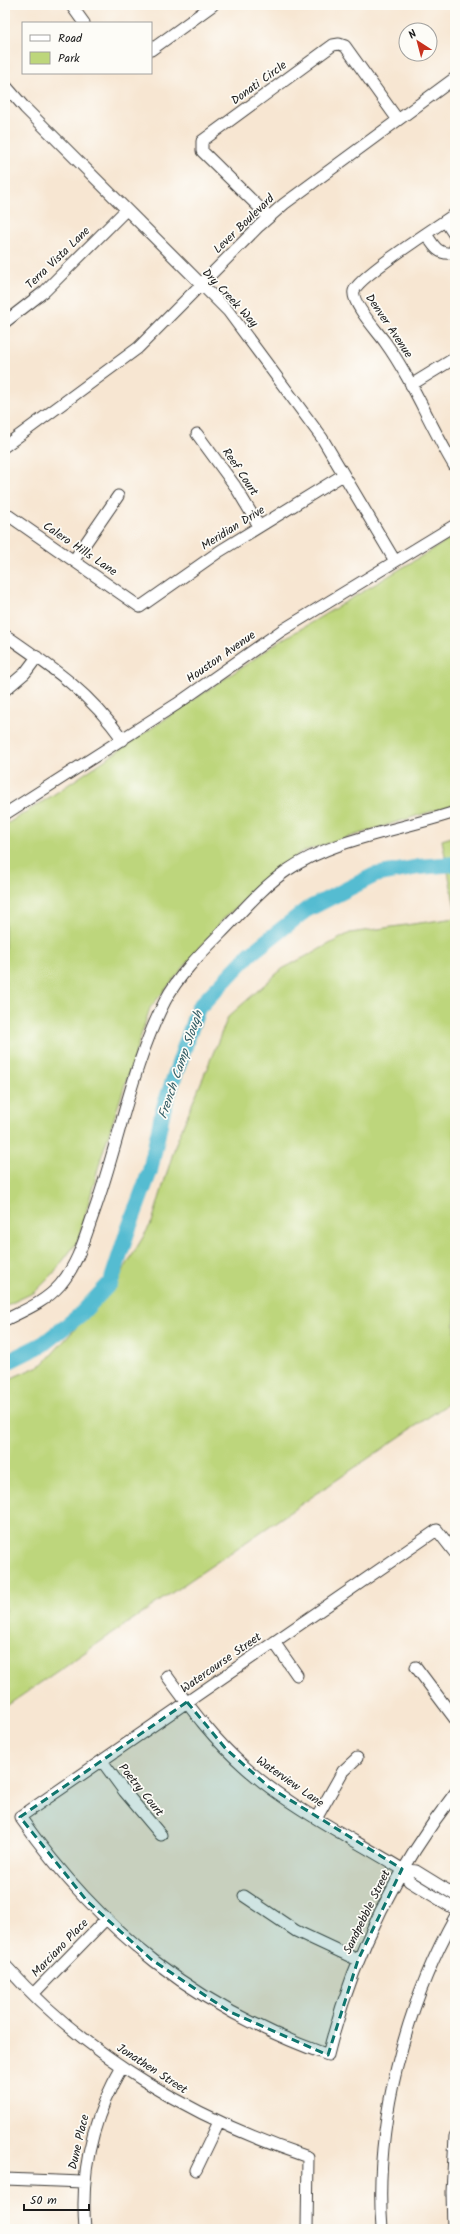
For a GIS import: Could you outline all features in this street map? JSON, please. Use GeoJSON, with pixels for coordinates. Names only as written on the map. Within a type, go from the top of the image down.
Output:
{"type":"FeatureCollection","features":[{"type":"Feature","properties":{"kind":"street"},"geometry":{"type":"LineString","coordinates":[[71,5],[83,22]]}},
{"type":"Feature","properties":{"kind":"street"},"geometry":{"type":"LineString","coordinates":[[152,49],[213,5]]}},
{"type":"Feature","properties":{"kind":"street","name":"Donati Circle"},"geometry":{"type":"LineString","coordinates":[[269,217],[202,151],[202,141],[333,45],[339,44],[345,46],[398,120]]}},
{"type":"Feature","properties":{"kind":"street","name":"Lever Boulevard"},"geometry":{"type":"LineString","coordinates":[[5,446],[138,348],[269,217],[301,190],[455,78]]}},
{"type":"Feature","properties":{"kind":"street","name":"Dry Creek Way"},"geometry":{"type":"LineString","coordinates":[[5,85],[24,108],[201,284],[245,332],[322,438],[395,562]]}},
{"type":"Feature","properties":{"kind":"street","name":"Terra Vista Lane"},"geometry":{"type":"LineString","coordinates":[[5,322],[45,291],[126,210]]}},
{"type":"Feature","properties":{"kind":"street","name":"Denver Avenue"},"geometry":{"type":"LineString","coordinates":[[455,214],[368,275],[360,282],[354,291],[358,306],[385,342],[411,385],[455,467]]}},
{"type":"Feature","properties":{"kind":"street"},"geometry":{"type":"LineString","coordinates":[[445,221],[455,236]]}},
{"type":"Feature","properties":{"kind":"street"},"geometry":{"type":"LineString","coordinates":[[426,234],[437,250],[445,254],[452,252],[455,248]]}},
{"type":"Feature","properties":{"kind":"street"},"geometry":{"type":"LineString","coordinates":[[411,385],[455,358]]}},
{"type":"Feature","properties":{"kind":"street","name":"Reef Court"},"geometry":{"type":"LineString","coordinates":[[197,434],[235,486],[259,526]]}},
{"type":"Feature","properties":{"kind":"street","name":"Meridian Drive"},"geometry":{"type":"LineString","coordinates":[[140,607],[220,550],[343,475]]}},
{"type":"Feature","properties":{"kind":"street"},"geometry":{"type":"LineString","coordinates":[[74,560],[118,496]]}},
{"type":"Feature","properties":{"kind":"street","name":"Calero Hills Lane"},"geometry":{"type":"LineString","coordinates":[[5,513],[140,607]]}},
{"type":"Feature","properties":{"kind":"street","name":"Houston Avenue"},"geometry":{"type":"LineString","coordinates":[[5,814],[123,740],[281,631],[455,525]]}},
{"type":"Feature","properties":{"kind":"street"},"geometry":{"type":"LineString","coordinates":[[5,635],[82,691],[98,707],[123,740]]}},
{"type":"Feature","properties":{"kind":"street"},"geometry":{"type":"LineString","coordinates":[[5,690],[25,673],[37,657]]}},
{"type":"Feature","properties":{"kind":"street"},"geometry":{"type":"LineString","coordinates":[[5,1320],[48,1296],[64,1280],[76,1259],[101,1194],[143,1055],[163,1006],[171,991],[200,955],[261,892],[279,876],[299,864],[345,844],[455,812]]}},
{"type":"Feature","properties":{"kind":"street","name":"Watercourse Street"},"geometry":{"type":"LineString","coordinates":[[105,1920],[62,1873],[20,1817],[437,1530],[455,1553]]}},
{"type":"Feature","properties":{"kind":"street"},"geometry":{"type":"LineString","coordinates":[[274,1642],[297,1675]]}},
{"type":"Feature","properties":{"kind":"street"},"geometry":{"type":"LineString","coordinates":[[416,1667],[455,1719]]}},
{"type":"Feature","properties":{"kind":"street","name":"Waterview Lane"},"geometry":{"type":"LineString","coordinates":[[167,1676],[220,1743],[246,1768],[269,1787],[402,1869],[416,1871],[455,1895]]}},
{"type":"Feature","properties":{"kind":"street"},"geometry":{"type":"LineString","coordinates":[[317,1817],[343,1772],[358,1758]]}},
{"type":"Feature","properties":{"kind":"street","name":"Poetry Court"},"geometry":{"type":"LineString","coordinates":[[102,1761],[124,1791],[162,1834]]}},
{"type":"Feature","properties":{"kind":"street","name":"Sandpebble Street"},"geometry":{"type":"LineString","coordinates":[[105,1920],[152,1960],[203,1996],[258,2026],[328,2055],[346,1992],[379,1912],[402,1869],[455,1793]]}},
{"type":"Feature","properties":{"kind":"street","name":"Waterview Lane"},"geometry":{"type":"LineString","coordinates":[[402,1869],[409,1881],[455,1909]]}},
{"type":"Feature","properties":{"kind":"street"},"geometry":{"type":"LineString","coordinates":[[244,1896],[296,1931],[358,1960]]}},
{"type":"Feature","properties":{"kind":"street"},"geometry":{"type":"LineString","coordinates":[[382,2229],[381,2190],[383,2160],[392,2090],[399,2061],[422,1985],[455,1917]]}},
{"type":"Feature","properties":{"kind":"street","name":"Marciano Place"},"geometry":{"type":"LineString","coordinates":[[33,1994],[105,1920]]}},
{"type":"Feature","properties":{"kind":"street","name":"Jonathen Street"},"geometry":{"type":"LineString","coordinates":[[5,1965],[33,1994],[86,2040],[122,2067],[153,2087],[219,2122],[308,2157],[307,2229]]}},
{"type":"Feature","properties":{"kind":"street","name":"Dune Place"},"geometry":{"type":"LineString","coordinates":[[84,2229],[84,2182],[88,2150],[94,2127],[108,2093],[122,2067]]}},
{"type":"Feature","properties":{"kind":"street"},"geometry":{"type":"LineString","coordinates":[[196,2170],[219,2122]]}},
{"type":"Feature","properties":{"kind":"street"},"geometry":{"type":"LineString","coordinates":[[453,2229],[452,2185],[455,2136]]}},
{"type":"Feature","properties":{"kind":"street"},"geometry":{"type":"LineString","coordinates":[[5,2179],[84,2182]]}},
{"type":"Feature","properties":{"kind":"highlighted area"},"geometry":{"type":"Polygon","coordinates":[[[187,1702],[226,1749],[269,1787],[402,1869],[358,1960],[328,2055],[230,2012],[152,1960],[87,1901],[20,1817],[187,1702]]]}},
{"type":"Feature","properties":{"kind":"green space"},"geometry":{"type":"Polygon","coordinates":[[[455,536],[455,804],[301,852],[226,916],[150,1008],[101,1158],[78,1241],[52,1275],[35,1292],[5,1306],[5,825],[50,797],[279,642],[455,536]]]}},
{"type":"Feature","properties":{"kind":"green space"},"geometry":{"type":"Polygon","coordinates":[[[455,836],[455,908],[442,840],[455,836]]]}},
{"type":"Feature","properties":{"kind":"green space"},"geometry":{"type":"Polygon","coordinates":[[[455,918],[455,1399],[5,1707],[5,1381],[43,1364],[114,1286],[152,1222],[176,1143],[228,1017],[282,969],[350,933],[455,918]]]}},
{"type":"Feature","properties":{"kind":"waterway","name":"French Camp Slough"},"geometry":{"type":"LineString","coordinates":[[5,1363],[43,1344],[80,1315],[111,1282],[150,1171],[163,1110],[198,1008],[250,954],[306,910],[375,875],[419,867],[455,864]]}}]}
